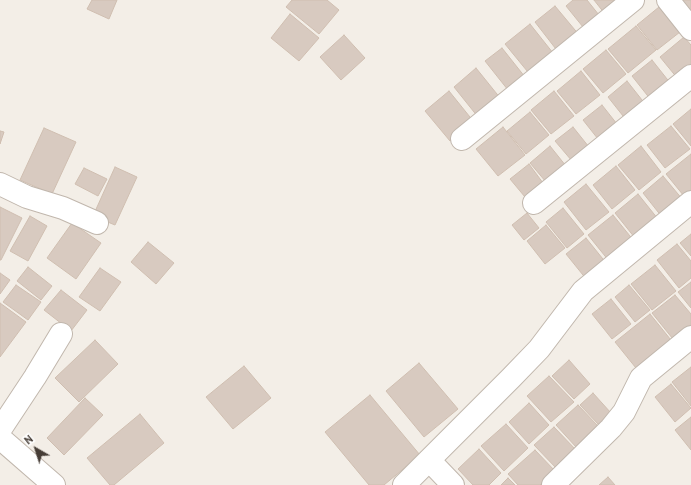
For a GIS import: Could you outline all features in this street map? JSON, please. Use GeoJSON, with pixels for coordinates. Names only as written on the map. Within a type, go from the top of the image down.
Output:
{"type":"FeatureCollection","features":[{"type":"Feature","properties":{"kind":"street"},"geometry":{"type":"LineString","coordinates":[[462,139],[632,0]]}},
{"type":"Feature","properties":{"kind":"street"},"geometry":{"type":"LineString","coordinates":[[668,0],[691,29]]}},
{"type":"Feature","properties":{"kind":"street"},"geometry":{"type":"LineString","coordinates":[[534,203],[691,76]]}},
{"type":"Feature","properties":{"kind":"street"},"geometry":{"type":"LineString","coordinates":[[0,184],[21,194],[63,208],[97,223]]}},
{"type":"Feature","properties":{"kind":"street"},"geometry":{"type":"LineString","coordinates":[[404,485],[538,349],[583,290],[691,202]]}},
{"type":"Feature","properties":{"kind":"street"},"geometry":{"type":"LineString","coordinates":[[0,430],[61,334]]}},
{"type":"Feature","properties":{"kind":"street"},"geometry":{"type":"LineString","coordinates":[[553,485],[615,423],[624,412],[640,378],[691,337]]}},
{"type":"Feature","properties":{"kind":"street"},"geometry":{"type":"LineString","coordinates":[[0,438],[54,485]]}},
{"type":"Feature","properties":{"kind":"street"},"geometry":{"type":"LineString","coordinates":[[429,460],[454,485]]}},
{"type":"Feature","properties":{"kind":"building"},"geometry":{"type":"Polygon","coordinates":[[[92,0],[117,0],[109,19],[87,9],[92,0]]]}},
{"type":"Feature","properties":{"kind":"building"},"geometry":{"type":"Polygon","coordinates":[[[292,0],[327,0],[339,10],[319,34],[286,7],[292,0]]]}},
{"type":"Feature","properties":{"kind":"building"},"geometry":{"type":"Polygon","coordinates":[[[573,0],[587,0],[599,15],[583,27],[566,6],[573,0]]]}},
{"type":"Feature","properties":{"kind":"building"},"geometry":{"type":"Polygon","coordinates":[[[594,0],[623,0],[605,14],[594,0]]]}},
{"type":"Feature","properties":{"kind":"building"},"geometry":{"type":"Polygon","coordinates":[[[682,0],[691,0],[691,12],[682,0]]]}},
{"type":"Feature","properties":{"kind":"building"},"geometry":{"type":"Polygon","coordinates":[[[555,6],[580,36],[559,53],[535,22],[555,6]]]}},
{"type":"Feature","properties":{"kind":"building"},"geometry":{"type":"Polygon","coordinates":[[[659,7],[680,32],[657,50],[637,25],[659,7]]]}},
{"type":"Feature","properties":{"kind":"building"},"geometry":{"type":"Polygon","coordinates":[[[290,14],[319,38],[299,61],[271,38],[290,14]]]}},
{"type":"Feature","properties":{"kind":"building"},"geometry":{"type":"Polygon","coordinates":[[[530,24],[557,58],[532,77],[505,44],[530,24]]]}},
{"type":"Feature","properties":{"kind":"building"},"geometry":{"type":"Polygon","coordinates":[[[636,26],[656,50],[628,73],[608,49],[636,26]]]}},
{"type":"Feature","properties":{"kind":"building"},"geometry":{"type":"Polygon","coordinates":[[[344,35],[365,58],[341,80],[320,57],[344,35]]]}},
{"type":"Feature","properties":{"kind":"building"},"geometry":{"type":"Polygon","coordinates":[[[684,37],[691,45],[691,69],[678,79],[660,57],[684,37]]]}},
{"type":"Feature","properties":{"kind":"building"},"geometry":{"type":"Polygon","coordinates":[[[502,48],[525,77],[508,90],[485,61],[502,48]]]}},
{"type":"Feature","properties":{"kind":"building"},"geometry":{"type":"Polygon","coordinates":[[[606,50],[626,74],[603,93],[583,69],[606,50]]]}},
{"type":"Feature","properties":{"kind":"building"},"geometry":{"type":"Polygon","coordinates":[[[652,60],[671,84],[651,100],[632,76],[652,60]]]}},
{"type":"Feature","properties":{"kind":"building"},"geometry":{"type":"Polygon","coordinates":[[[476,68],[501,99],[478,117],[454,87],[476,68]]]}},
{"type":"Feature","properties":{"kind":"building"},"geometry":{"type":"Polygon","coordinates":[[[581,71],[600,95],[576,114],[557,91],[581,71]]]}},
{"type":"Feature","properties":{"kind":"building"},"geometry":{"type":"Polygon","coordinates":[[[627,81],[646,105],[627,121],[608,97],[627,81]]]}},
{"type":"Feature","properties":{"kind":"building"},"geometry":{"type":"Polygon","coordinates":[[[449,91],[474,122],[450,141],[425,111],[449,91]]]}},
{"type":"Feature","properties":{"kind":"building"},"geometry":{"type":"Polygon","coordinates":[[[554,91],[574,116],[551,134],[531,110],[554,91]]]}},
{"type":"Feature","properties":{"kind":"building"},"geometry":{"type":"Polygon","coordinates":[[[602,105],[617,124],[598,139],[583,120],[602,105]]]}},
{"type":"Feature","properties":{"kind":"building"},"geometry":{"type":"Polygon","coordinates":[[[691,109],[691,146],[673,124],[691,109]]]}},
{"type":"Feature","properties":{"kind":"building"},"geometry":{"type":"Polygon","coordinates":[[[530,112],[549,135],[526,154],[507,131],[530,112]]]}},
{"type":"Feature","properties":{"kind":"building"},"geometry":{"type":"Polygon","coordinates":[[[671,126],[690,149],[665,168],[647,145],[671,126]]]}},
{"type":"Feature","properties":{"kind":"building"},"geometry":{"type":"Polygon","coordinates":[[[503,127],[525,155],[498,176],[476,149],[503,127]]]}},
{"type":"Feature","properties":{"kind":"building"},"geometry":{"type":"Polygon","coordinates":[[[573,127],[589,147],[572,161],[555,141],[573,127]]]}},
{"type":"Feature","properties":{"kind":"building"},"geometry":{"type":"Polygon","coordinates":[[[44,128],[76,142],[52,194],[20,180],[44,128]]]}},
{"type":"Feature","properties":{"kind":"building"},"geometry":{"type":"Polygon","coordinates":[[[0,131],[4,132],[0,144],[0,131]]]}},
{"type":"Feature","properties":{"kind":"building"},"geometry":{"type":"Polygon","coordinates":[[[550,146],[566,166],[546,182],[530,163],[550,146]]]}},
{"type":"Feature","properties":{"kind":"building"},"geometry":{"type":"Polygon","coordinates":[[[641,146],[661,172],[639,190],[618,165],[641,146]]]}},
{"type":"Feature","properties":{"kind":"building"},"geometry":{"type":"Polygon","coordinates":[[[691,154],[691,198],[688,201],[666,174],[691,154]]]}},
{"type":"Feature","properties":{"kind":"building"},"geometry":{"type":"Polygon","coordinates":[[[529,164],[543,183],[525,197],[510,179],[529,164]]]}},
{"type":"Feature","properties":{"kind":"building"},"geometry":{"type":"Polygon","coordinates":[[[616,166],[635,190],[612,209],[593,185],[616,166]]]}},
{"type":"Feature","properties":{"kind":"building"},"geometry":{"type":"Polygon","coordinates":[[[115,167],[137,177],[115,225],[93,216],[115,167]]]}},
{"type":"Feature","properties":{"kind":"building"},"geometry":{"type":"Polygon","coordinates":[[[84,168],[107,179],[98,196],[75,184],[84,168]]]}},
{"type":"Feature","properties":{"kind":"building"},"geometry":{"type":"Polygon","coordinates":[[[663,176],[683,200],[662,217],[643,193],[663,176]]]}},
{"type":"Feature","properties":{"kind":"building"},"geometry":{"type":"Polygon","coordinates":[[[586,184],[609,212],[586,230],[564,202],[586,184]]]}},
{"type":"Feature","properties":{"kind":"building"},"geometry":{"type":"Polygon","coordinates":[[[638,194],[658,219],[635,238],[615,213],[638,194]]]}},
{"type":"Feature","properties":{"kind":"building"},"geometry":{"type":"Polygon","coordinates":[[[0,207],[22,218],[1,260],[0,260],[0,207]]]}},
{"type":"Feature","properties":{"kind":"building"},"geometry":{"type":"Polygon","coordinates":[[[563,208],[584,234],[567,248],[546,222],[563,208]]]}},
{"type":"Feature","properties":{"kind":"building"},"geometry":{"type":"Polygon","coordinates":[[[527,213],[539,228],[524,240],[512,225],[527,213]]]}},
{"type":"Feature","properties":{"kind":"building"},"geometry":{"type":"Polygon","coordinates":[[[613,215],[634,241],[609,261],[588,235],[613,215]]]}},
{"type":"Feature","properties":{"kind":"building"},"geometry":{"type":"Polygon","coordinates":[[[30,216],[47,226],[28,261],[10,251],[30,216]]]}},
{"type":"Feature","properties":{"kind":"building"},"geometry":{"type":"Polygon","coordinates":[[[72,223],[101,243],[76,279],[47,258],[72,223]]]}},
{"type":"Feature","properties":{"kind":"building"},"geometry":{"type":"Polygon","coordinates":[[[546,225],[565,248],[545,264],[527,241],[546,225]]]}},
{"type":"Feature","properties":{"kind":"building"},"geometry":{"type":"Polygon","coordinates":[[[691,234],[691,256],[680,243],[691,234]]]}},
{"type":"Feature","properties":{"kind":"building"},"geometry":{"type":"Polygon","coordinates":[[[586,238],[607,264],[587,280],[566,254],[586,238]]]}},
{"type":"Feature","properties":{"kind":"building"},"geometry":{"type":"Polygon","coordinates":[[[148,242],[174,263],[156,284],[131,262],[148,242]]]}},
{"type":"Feature","properties":{"kind":"building"},"geometry":{"type":"Polygon","coordinates":[[[677,244],[691,261],[691,278],[679,288],[657,260],[677,244]]]}},
{"type":"Feature","properties":{"kind":"building"},"geometry":{"type":"Polygon","coordinates":[[[655,265],[676,291],[652,310],[631,284],[655,265]]]}},
{"type":"Feature","properties":{"kind":"building"},"geometry":{"type":"Polygon","coordinates":[[[28,267],[52,286],[41,300],[17,281],[28,267]]]}},
{"type":"Feature","properties":{"kind":"building"},"geometry":{"type":"Polygon","coordinates":[[[100,268],[121,282],[100,311],[79,297],[100,268]]]}},
{"type":"Feature","properties":{"kind":"building"},"geometry":{"type":"Polygon","coordinates":[[[0,273],[10,280],[0,294],[0,273]]]}},
{"type":"Feature","properties":{"kind":"building"},"geometry":{"type":"Polygon","coordinates":[[[691,282],[691,308],[678,292],[691,282]]]}},
{"type":"Feature","properties":{"kind":"building"},"geometry":{"type":"Polygon","coordinates":[[[16,285],[41,302],[28,320],[3,302],[16,285]]]}},
{"type":"Feature","properties":{"kind":"building"},"geometry":{"type":"Polygon","coordinates":[[[629,285],[650,310],[635,322],[615,297],[629,285]]]}},
{"type":"Feature","properties":{"kind":"building"},"geometry":{"type":"Polygon","coordinates":[[[61,290],[87,310],[71,331],[44,310],[61,290]]]}},
{"type":"Feature","properties":{"kind":"building"},"geometry":{"type":"Polygon","coordinates":[[[675,295],[691,314],[691,332],[677,344],[652,313],[675,295]]]}},
{"type":"Feature","properties":{"kind":"building"},"geometry":{"type":"Polygon","coordinates":[[[611,299],[631,324],[612,339],[592,314],[611,299]]]}},
{"type":"Feature","properties":{"kind":"building"},"geometry":{"type":"Polygon","coordinates":[[[0,303],[26,322],[0,357],[0,303]]]}},
{"type":"Feature","properties":{"kind":"building"},"geometry":{"type":"Polygon","coordinates":[[[650,314],[675,345],[640,373],[615,342],[650,314]]]}},
{"type":"Feature","properties":{"kind":"building"},"geometry":{"type":"Polygon","coordinates":[[[95,340],[118,364],[79,402],[55,378],[95,340]]]}},
{"type":"Feature","properties":{"kind":"building"},"geometry":{"type":"Polygon","coordinates":[[[569,360],[590,384],[574,399],[552,376],[569,360]]]}},
{"type":"Feature","properties":{"kind":"building"},"geometry":{"type":"Polygon","coordinates":[[[419,363],[458,409],[424,437],[386,391],[419,363]]]}},
{"type":"Feature","properties":{"kind":"building"},"geometry":{"type":"Polygon","coordinates":[[[244,366],[271,398],[233,429],[206,397],[244,366]]]}},
{"type":"Feature","properties":{"kind":"building"},"geometry":{"type":"Polygon","coordinates":[[[691,367],[691,406],[672,382],[691,367]]]}},
{"type":"Feature","properties":{"kind":"building"},"geometry":{"type":"Polygon","coordinates":[[[549,376],[574,402],[551,422],[527,396],[549,376]]]}},
{"type":"Feature","properties":{"kind":"building"},"geometry":{"type":"Polygon","coordinates":[[[671,384],[691,408],[675,422],[655,397],[671,384]]]}},
{"type":"Feature","properties":{"kind":"building"},"geometry":{"type":"Polygon","coordinates":[[[593,393],[611,413],[599,425],[580,405],[593,393]]]}},
{"type":"Feature","properties":{"kind":"building"},"geometry":{"type":"Polygon","coordinates":[[[370,395],[420,455],[384,485],[369,485],[325,432],[370,395]]]}},
{"type":"Feature","properties":{"kind":"building"},"geometry":{"type":"Polygon","coordinates":[[[85,398],[103,415],[64,455],[47,438],[85,398]]]}},
{"type":"Feature","properties":{"kind":"building"},"geometry":{"type":"Polygon","coordinates":[[[529,403],[549,425],[529,444],[509,422],[529,403]]]}},
{"type":"Feature","properties":{"kind":"building"},"geometry":{"type":"Polygon","coordinates":[[[578,405],[598,426],[576,447],[556,425],[578,405]]]}},
{"type":"Feature","properties":{"kind":"building"},"geometry":{"type":"Polygon","coordinates":[[[140,414],[164,443],[114,485],[110,485],[87,458],[140,414]]]}},
{"type":"Feature","properties":{"kind":"building"},"geometry":{"type":"Polygon","coordinates":[[[691,417],[691,450],[675,430],[691,417]]]}},
{"type":"Feature","properties":{"kind":"building"},"geometry":{"type":"Polygon","coordinates":[[[506,424],[528,448],[504,471],[481,446],[506,424]]]}},
{"type":"Feature","properties":{"kind":"building"},"geometry":{"type":"Polygon","coordinates":[[[554,427],[577,451],[557,469],[534,445],[554,427]]]}},
{"type":"Feature","properties":{"kind":"building"},"geometry":{"type":"Polygon","coordinates":[[[479,449],[501,473],[489,485],[473,485],[458,469],[479,449]]]}},
{"type":"Feature","properties":{"kind":"building"},"geometry":{"type":"Polygon","coordinates":[[[535,450],[555,471],[540,485],[518,485],[508,474],[535,450]]]}},
{"type":"Feature","properties":{"kind":"building"},"geometry":{"type":"Polygon","coordinates":[[[608,477],[615,485],[599,485],[608,477]]]}},
{"type":"Feature","properties":{"kind":"building"},"geometry":{"type":"Polygon","coordinates":[[[508,478],[515,485],[501,485],[508,478]]]}}]}
